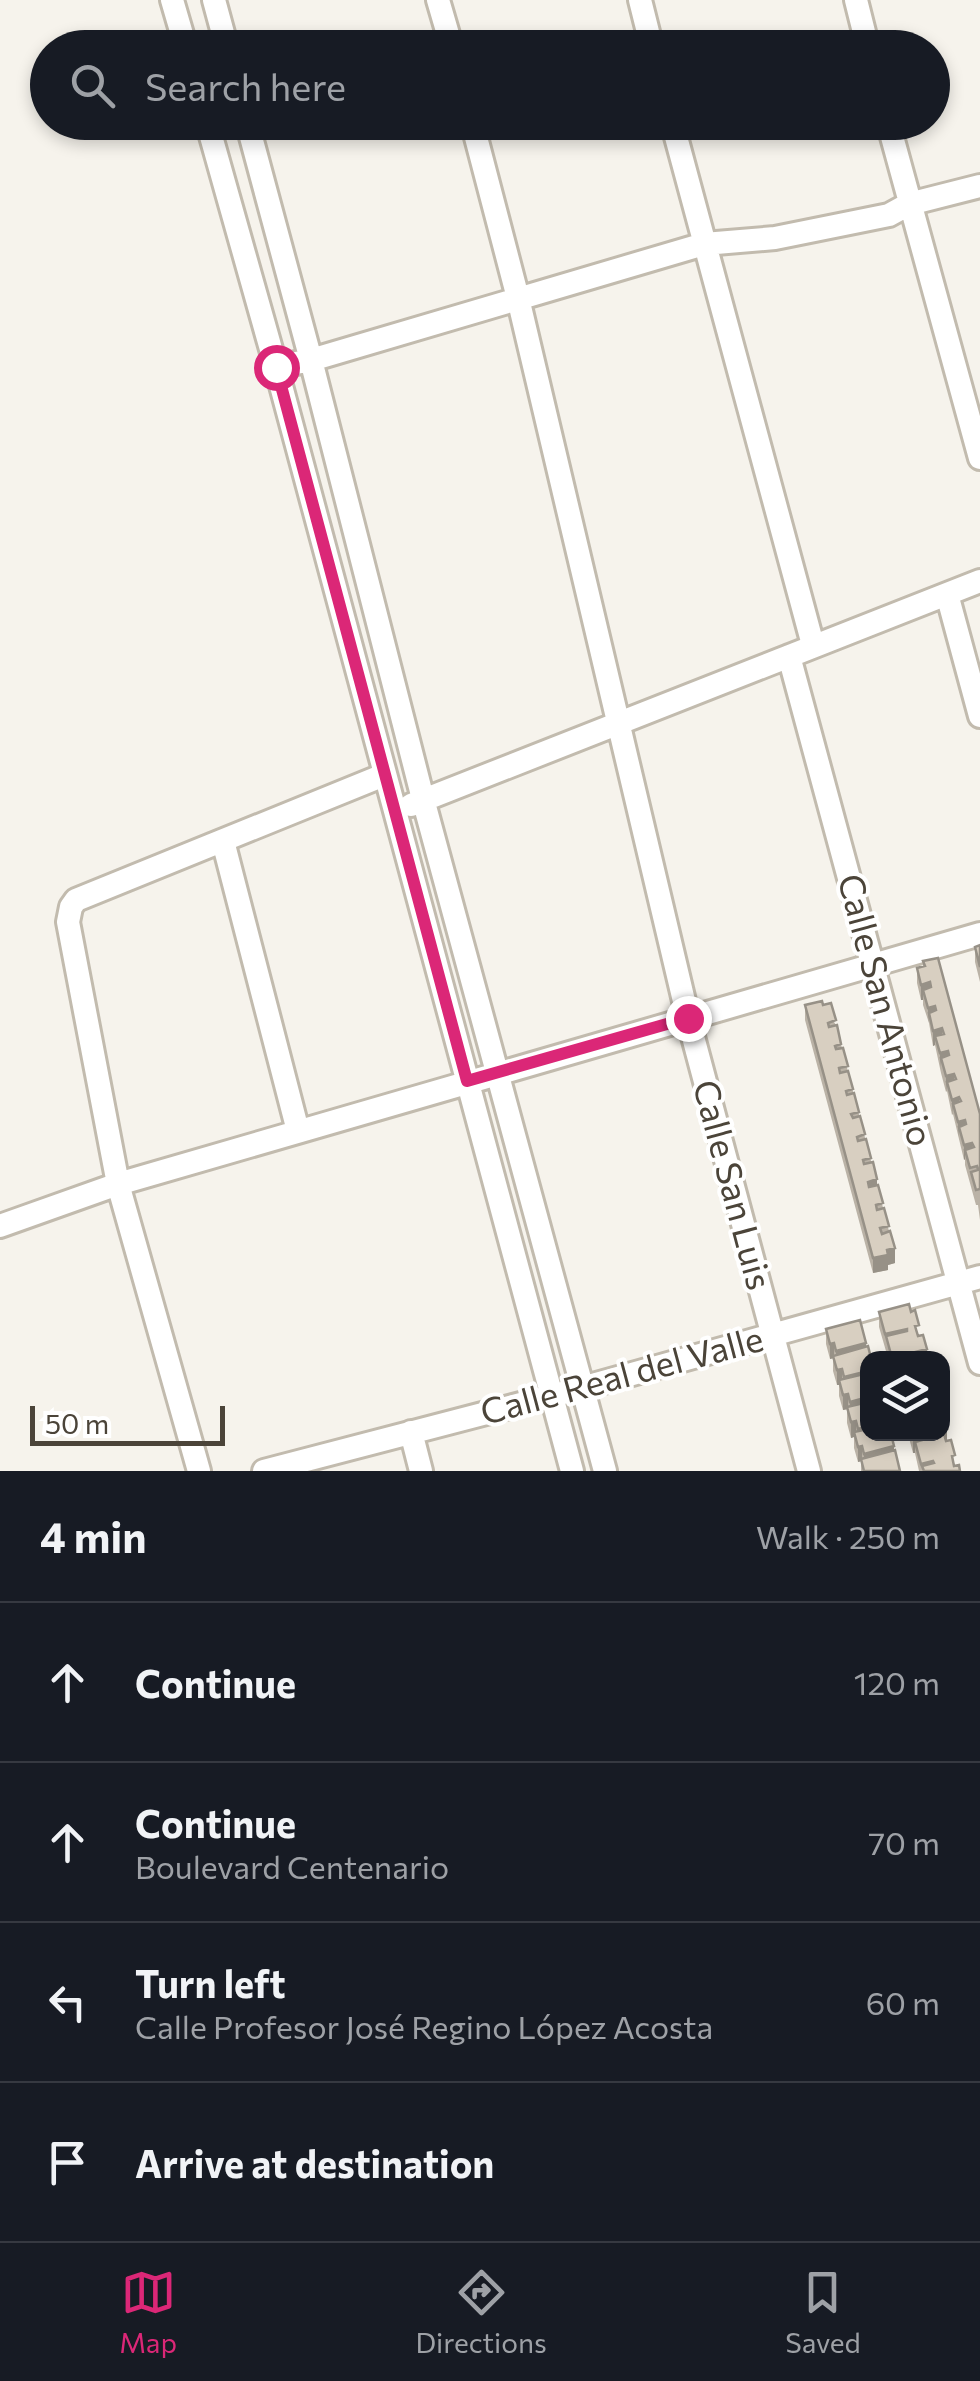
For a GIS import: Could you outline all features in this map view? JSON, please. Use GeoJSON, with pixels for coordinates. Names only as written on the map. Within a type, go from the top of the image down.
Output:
{"type":"FeatureCollection","features":[{"type":"Feature","properties":{"kind":"street"},"geometry":{"type":"LineString","coordinates":[[172,0],[181,30]]}},
{"type":"Feature","properties":{"kind":"street"},"geometry":{"type":"LineString","coordinates":[[214,0],[222,30]]}},
{"type":"Feature","properties":{"kind":"street"},"geometry":{"type":"LineString","coordinates":[[438,0],[447,30]]}},
{"type":"Feature","properties":{"kind":"street"},"geometry":{"type":"LineString","coordinates":[[640,0],[648,30]]}},
{"type":"Feature","properties":{"kind":"street"},"geometry":{"type":"LineString","coordinates":[[856,0],[864,30]]}},
{"type":"Feature","properties":{"kind":"street"},"geometry":{"type":"LineString","coordinates":[[212,140],[572,1471]]}},
{"type":"Feature","properties":{"kind":"street"},"geometry":{"type":"LineString","coordinates":[[252,140],[423,798],[605,1471]]}},
{"type":"Feature","properties":{"kind":"street","name":"Calle San Luis"},"geometry":{"type":"LineString","coordinates":[[477,140],[518,298],[688,1018],[809,1471]]}},
{"type":"Feature","properties":{"kind":"street"},"geometry":{"type":"LineString","coordinates":[[677,140],[814,645]]}},
{"type":"Feature","properties":{"kind":"street"},"geometry":{"type":"LineString","coordinates":[[893,140],[980,458]]}},
{"type":"Feature","properties":{"kind":"street"},"geometry":{"type":"LineString","coordinates":[[276,367],[704,244],[775,238],[888,215],[909,204],[980,186]]}},
{"type":"Feature","properties":{"kind":"street"},"geometry":{"type":"LineString","coordinates":[[395,813],[423,798],[980,580]]}},
{"type":"Feature","properties":{"kind":"street"},"geometry":{"type":"LineString","coordinates":[[947,594],[980,716]]}},
{"type":"Feature","properties":{"kind":"street","name":"Calle San Antonio"},"geometry":{"type":"LineString","coordinates":[[789,656],[872,964],[969,1280],[980,1363]]}},
{"type":"Feature","properties":{"kind":"street"},"geometry":{"type":"LineString","coordinates":[[200,1471],[118,1184],[68,914],[76,900],[384,775]]}},
{"type":"Feature","properties":{"kind":"street"},"geometry":{"type":"LineString","coordinates":[[222,841],[298,1131]]}},
{"type":"Feature","properties":{"kind":"street"},"geometry":{"type":"LineString","coordinates":[[0,1226],[118,1184],[980,934]]}},
{"type":"Feature","properties":{"kind":"street","name":"Calle Real del Valle"},"geometry":{"type":"LineString","coordinates":[[264,1471],[582,1388],[969,1280]]}},
{"type":"Feature","properties":{"kind":"street"},"geometry":{"type":"LineString","coordinates":[[411,1432],[421,1471]]}},
{"type":"Feature","properties":{"kind":"building"},"geometry":{"type":"Polygon","coordinates":[[[938,958],[980,1114],[980,1189],[976,1190],[971,1172],[978,1170],[977,1166],[970,1168],[965,1150],[974,1147],[972,1143],[964,1145],[959,1127],[966,1124],[965,1120],[958,1122],[953,1104],[961,1101],[959,1097],[952,1100],[947,1082],[956,1079],[954,1074],[946,1076],[941,1058],[949,1055],[948,1051],[940,1053],[935,1036],[944,1034],[942,1028],[933,1031],[929,1013],[936,1010],[935,1006],[928,1008],[923,990],[931,987],[930,982],[921,985],[917,968],[925,966],[923,961],[938,958]]]}},
{"type":"Feature","properties":{"kind":"building"},"geometry":{"type":"Polygon","coordinates":[[[822,1001],[823,1005],[831,1003],[836,1020],[828,1023],[829,1027],[837,1025],[841,1044],[835,1046],[843,1048],[848,1066],[839,1068],[840,1073],[848,1071],[853,1089],[846,1091],[847,1095],[854,1093],[859,1112],[851,1114],[853,1118],[860,1116],[865,1134],[857,1137],[858,1141],[866,1139],[871,1158],[863,1160],[864,1164],[873,1162],[877,1179],[868,1182],[869,1187],[878,1185],[883,1203],[876,1205],[877,1210],[884,1208],[889,1226],[880,1228],[882,1234],[890,1231],[895,1248],[887,1250],[888,1255],[873,1258],[805,1005],[822,1001]]]}},
{"type":"Feature","properties":{"kind":"building"},"geometry":{"type":"Polygon","coordinates":[[[909,1304],[911,1312],[915,1310],[918,1336],[923,1335],[927,1349],[890,1351],[886,1336],[907,1329],[885,1334],[879,1312],[909,1304]]]}},
{"type":"Feature","properties":{"kind":"building"},"geometry":{"type":"Polygon","coordinates":[[[860,1320],[866,1343],[836,1351],[826,1329],[860,1320]]]}},
{"type":"Feature","properties":{"kind":"building"},"geometry":{"type":"Polygon","coordinates":[[[868,1346],[869,1351],[860,1351],[860,1373],[844,1377],[833,1356],[868,1346]]]}},
{"type":"Feature","properties":{"kind":"building"},"geometry":{"type":"Polygon","coordinates":[[[860,1375],[860,1399],[850,1402],[848,1394],[843,1395],[839,1380],[860,1375]]]}},
{"type":"Feature","properties":{"kind":"building"},"geometry":{"type":"Polygon","coordinates":[[[860,1404],[860,1428],[856,1421],[851,1422],[847,1407],[860,1404]]]}},
{"type":"Feature","properties":{"kind":"building"},"geometry":{"type":"Polygon","coordinates":[[[860,1431],[860,1441],[893,1441],[894,1446],[864,1454],[854,1432],[860,1431]]]}},
{"type":"Feature","properties":{"kind":"building"},"geometry":{"type":"Polygon","coordinates":[[[951,1440],[954,1466],[959,1465],[960,1471],[924,1471],[922,1466],[934,1463],[921,1464],[915,1442],[951,1440]]]}},
{"type":"Feature","properties":{"kind":"building"},"geometry":{"type":"Polygon","coordinates":[[[895,1450],[900,1471],[864,1471],[861,1459],[895,1450]]]}},
{"type":"Feature","properties":{"kind":"route"},"geometry":{"type":"LineString","coordinates":[[276,367],[467,1081],[688,1018]]}}]}
